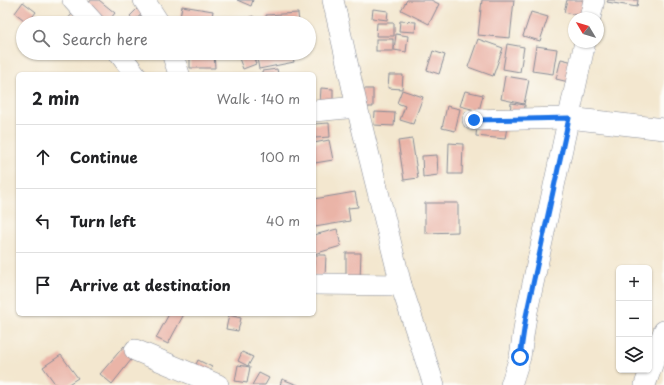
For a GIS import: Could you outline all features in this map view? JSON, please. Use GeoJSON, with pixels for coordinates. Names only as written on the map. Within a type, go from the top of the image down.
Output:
{"type":"FeatureCollection","features":[{"type":"Feature","properties":{"kind":"street"},"geometry":{"type":"LineString","coordinates":[[73,0],[88,16]]}},
{"type":"Feature","properties":{"kind":"street"},"geometry":{"type":"LineString","coordinates":[[144,0],[154,16]]}},
{"type":"Feature","properties":{"kind":"street"},"geometry":{"type":"LineString","coordinates":[[333,0],[357,107],[401,285],[434,385]]}},
{"type":"Feature","properties":{"kind":"street"},"geometry":{"type":"LineString","coordinates":[[591,12],[594,0]]}},
{"type":"Feature","properties":{"kind":"street"},"geometry":{"type":"LineString","coordinates":[[511,385],[520,357],[526,316],[584,48]]}},
{"type":"Feature","properties":{"kind":"street"},"geometry":{"type":"LineString","coordinates":[[124,60],[133,72]]}},
{"type":"Feature","properties":{"kind":"street"},"geometry":{"type":"LineString","coordinates":[[174,60],[178,72]]}},
{"type":"Feature","properties":{"kind":"street"},"geometry":{"type":"LineString","coordinates":[[316,110],[357,107]]}},
{"type":"Feature","properties":{"kind":"street"},"geometry":{"type":"LineString","coordinates":[[474,120],[569,118],[664,129]]}},
{"type":"Feature","properties":{"kind":"street"},"geometry":{"type":"LineString","coordinates":[[316,284],[401,285]]}},
{"type":"Feature","properties":{"kind":"street"},"geometry":{"type":"LineString","coordinates":[[645,385],[659,362],[664,331]]}},
{"type":"Feature","properties":{"kind":"street"},"geometry":{"type":"LineString","coordinates":[[135,350],[218,385]]}},
{"type":"Feature","properties":{"kind":"building"},"geometry":{"type":"Polygon","coordinates":[[[91,0],[99,0],[115,13],[113,16],[98,16],[86,7],[91,0]]]}},
{"type":"Feature","properties":{"kind":"building"},"geometry":{"type":"Polygon","coordinates":[[[237,0],[253,0],[251,6],[237,0]]]}},
{"type":"Feature","properties":{"kind":"building"},"geometry":{"type":"Polygon","coordinates":[[[407,0],[431,0],[439,4],[429,24],[401,10],[407,0]]]}},
{"type":"Feature","properties":{"kind":"building"},"geometry":{"type":"Polygon","coordinates":[[[482,0],[514,0],[510,38],[478,35],[482,0]]]}},
{"type":"Feature","properties":{"kind":"building"},"geometry":{"type":"Polygon","coordinates":[[[567,0],[593,0],[590,12],[564,12],[567,0]]]}},
{"type":"Feature","properties":{"kind":"building"},"geometry":{"type":"Polygon","coordinates":[[[608,0],[638,0],[637,7],[607,2],[608,0]]]}},
{"type":"Feature","properties":{"kind":"building"},"geometry":{"type":"Polygon","coordinates":[[[23,2],[36,12],[33,16],[19,16],[15,13],[23,2]]]}},
{"type":"Feature","properties":{"kind":"building"},"geometry":{"type":"Polygon","coordinates":[[[140,6],[145,11],[140,16],[130,16],[140,6]]]}},
{"type":"Feature","properties":{"kind":"building"},"geometry":{"type":"Polygon","coordinates":[[[182,6],[213,11],[212,16],[180,16],[182,6]]]}},
{"type":"Feature","properties":{"kind":"building"},"geometry":{"type":"Polygon","coordinates":[[[373,9],[388,11],[387,20],[372,18],[373,9]]]}},
{"type":"Feature","properties":{"kind":"building"},"geometry":{"type":"Polygon","coordinates":[[[531,12],[548,17],[540,41],[523,36],[531,12]]]}},
{"type":"Feature","properties":{"kind":"building"},"geometry":{"type":"Polygon","coordinates":[[[298,13],[298,16],[266,16],[298,13]]]}},
{"type":"Feature","properties":{"kind":"building"},"geometry":{"type":"Polygon","coordinates":[[[400,21],[416,22],[415,32],[399,31],[400,21]]]}},
{"type":"Feature","properties":{"kind":"building"},"geometry":{"type":"Polygon","coordinates":[[[377,23],[394,23],[394,36],[376,36],[377,23]]]}},
{"type":"Feature","properties":{"kind":"building"},"geometry":{"type":"Polygon","coordinates":[[[396,34],[408,36],[406,52],[394,50],[396,34]]]}},
{"type":"Feature","properties":{"kind":"building"},"geometry":{"type":"Polygon","coordinates":[[[376,39],[393,39],[393,51],[376,51],[376,39]]]}},
{"type":"Feature","properties":{"kind":"building"},"geometry":{"type":"Polygon","coordinates":[[[478,39],[503,48],[493,76],[468,67],[478,39]]]}},
{"type":"Feature","properties":{"kind":"building"},"geometry":{"type":"Polygon","coordinates":[[[507,44],[524,47],[520,72],[503,69],[507,44]]]}},
{"type":"Feature","properties":{"kind":"building"},"geometry":{"type":"Polygon","coordinates":[[[536,46],[557,49],[553,74],[532,71],[536,46]]]}},
{"type":"Feature","properties":{"kind":"building"},"geometry":{"type":"Polygon","coordinates":[[[433,51],[445,55],[439,74],[427,70],[433,51]]]}},
{"type":"Feature","properties":{"kind":"building"},"geometry":{"type":"Polygon","coordinates":[[[561,59],[582,64],[577,84],[556,79],[561,59]]]}},
{"type":"Feature","properties":{"kind":"building"},"geometry":{"type":"Polygon","coordinates":[[[190,60],[214,60],[215,68],[190,68],[190,60]]]}},
{"type":"Feature","properties":{"kind":"building"},"geometry":{"type":"Polygon","coordinates":[[[240,60],[255,60],[256,64],[243,69],[240,60]]]}},
{"type":"Feature","properties":{"kind":"building"},"geometry":{"type":"Polygon","coordinates":[[[257,60],[294,60],[294,62],[259,69],[257,60]]]}},
{"type":"Feature","properties":{"kind":"building"},"geometry":{"type":"Polygon","coordinates":[[[277,69],[278,72],[262,72],[277,69]]]}},
{"type":"Feature","properties":{"kind":"building"},"geometry":{"type":"Polygon","coordinates":[[[389,75],[403,75],[402,89],[388,88],[389,75]]]}},
{"type":"Feature","properties":{"kind":"building"},"geometry":{"type":"Polygon","coordinates":[[[505,76],[529,80],[524,104],[501,99],[505,76]]]}},
{"type":"Feature","properties":{"kind":"building"},"geometry":{"type":"Polygon","coordinates":[[[321,88],[333,89],[333,103],[320,103],[321,88]]]}},
{"type":"Feature","properties":{"kind":"building"},"geometry":{"type":"Polygon","coordinates":[[[359,89],[373,89],[373,107],[360,107],[359,89]]]}},
{"type":"Feature","properties":{"kind":"building"},"geometry":{"type":"Polygon","coordinates":[[[402,90],[423,97],[413,124],[400,120],[405,106],[397,103],[402,90]]]}},
{"type":"Feature","properties":{"kind":"building"},"geometry":{"type":"Polygon","coordinates":[[[465,91],[483,95],[479,111],[460,106],[465,91]]]}},
{"type":"Feature","properties":{"kind":"building"},"geometry":{"type":"Polygon","coordinates":[[[511,103],[525,105],[524,116],[510,114],[511,103]]]}},
{"type":"Feature","properties":{"kind":"building"},"geometry":{"type":"Polygon","coordinates":[[[447,106],[460,109],[455,131],[442,128],[447,106]]]}},
{"type":"Feature","properties":{"kind":"building"},"geometry":{"type":"Polygon","coordinates":[[[375,112],[395,113],[394,126],[374,125],[375,112]]]}},
{"type":"Feature","properties":{"kind":"building"},"geometry":{"type":"Polygon","coordinates":[[[329,123],[330,137],[316,138],[316,124],[329,123]]]}},
{"type":"Feature","properties":{"kind":"building"},"geometry":{"type":"Polygon","coordinates":[[[477,124],[507,127],[505,139],[476,136],[477,124]]]}},
{"type":"Feature","properties":{"kind":"building"},"geometry":{"type":"Polygon","coordinates":[[[412,139],[418,178],[404,180],[398,141],[412,139]]]}},
{"type":"Feature","properties":{"kind":"building"},"geometry":{"type":"Polygon","coordinates":[[[329,140],[333,160],[316,163],[316,143],[329,140]]]}},
{"type":"Feature","properties":{"kind":"building"},"geometry":{"type":"Polygon","coordinates":[[[449,143],[463,144],[462,174],[448,174],[449,143]]]}},
{"type":"Feature","properties":{"kind":"building"},"geometry":{"type":"Polygon","coordinates":[[[437,155],[438,175],[423,177],[422,156],[437,155]]]}},
{"type":"Feature","properties":{"kind":"building"},"geometry":{"type":"Polygon","coordinates":[[[355,192],[358,207],[348,208],[350,221],[316,227],[316,199],[355,192]]]}},
{"type":"Feature","properties":{"kind":"building"},"geometry":{"type":"Polygon","coordinates":[[[425,203],[458,203],[458,232],[425,233],[425,203]]]}},
{"type":"Feature","properties":{"kind":"building"},"geometry":{"type":"Polygon","coordinates":[[[337,229],[341,246],[316,253],[316,234],[337,229]]]}},
{"type":"Feature","properties":{"kind":"building"},"geometry":{"type":"Polygon","coordinates":[[[346,253],[361,253],[360,280],[346,280],[346,253]]]}},
{"type":"Feature","properties":{"kind":"building"},"geometry":{"type":"Polygon","coordinates":[[[316,255],[326,255],[325,277],[316,276],[316,255]]]}},
{"type":"Feature","properties":{"kind":"building"},"geometry":{"type":"Polygon","coordinates":[[[168,316],[183,316],[168,344],[156,338],[168,316]]]}},
{"type":"Feature","properties":{"kind":"building"},"geometry":{"type":"Polygon","coordinates":[[[229,316],[241,318],[238,331],[226,329],[229,316]]]}},
{"type":"Feature","properties":{"kind":"building"},"geometry":{"type":"Polygon","coordinates":[[[124,346],[135,355],[112,384],[100,374],[124,346]]]}},
{"type":"Feature","properties":{"kind":"building"},"geometry":{"type":"Polygon","coordinates":[[[242,352],[253,357],[248,366],[238,361],[242,352]]]}},
{"type":"Feature","properties":{"kind":"building"},"geometry":{"type":"Polygon","coordinates":[[[61,355],[78,378],[67,385],[56,385],[43,367],[61,355]]]}},
{"type":"Feature","properties":{"kind":"building"},"geometry":{"type":"Polygon","coordinates":[[[198,360],[212,367],[208,376],[194,369],[198,360]]]}},
{"type":"Feature","properties":{"kind":"building"},"geometry":{"type":"Polygon","coordinates":[[[238,365],[250,367],[247,383],[235,381],[238,365]]]}},
{"type":"Feature","properties":{"kind":"building"},"geometry":{"type":"Polygon","coordinates":[[[259,373],[269,378],[265,385],[252,385],[259,373]]]}},
{"type":"Feature","properties":{"kind":"building"},"geometry":{"type":"Polygon","coordinates":[[[282,379],[298,385],[280,385],[282,379]]]}},
{"type":"Feature","properties":{"kind":"route"},"geometry":{"type":"LineString","coordinates":[[474,120],[569,118],[526,316],[520,357]]}}]}
